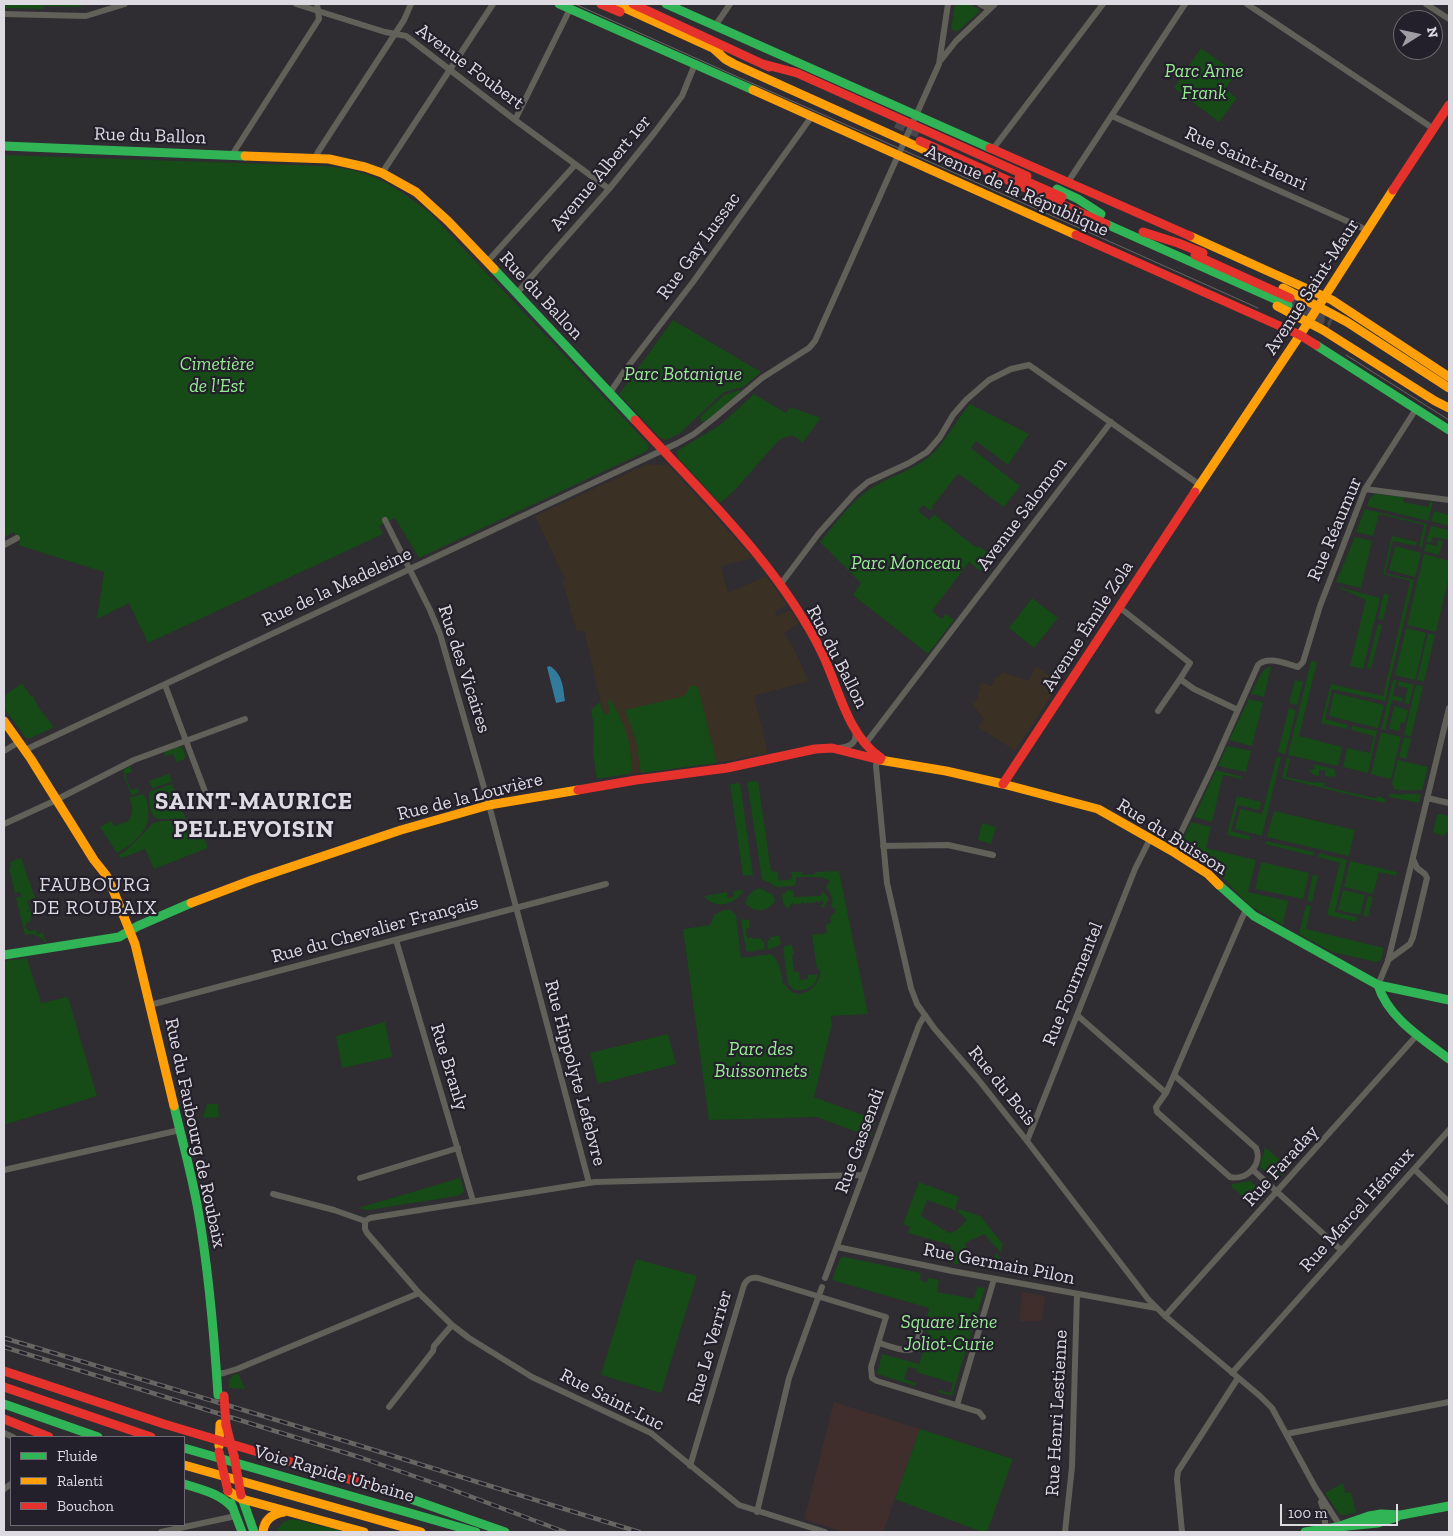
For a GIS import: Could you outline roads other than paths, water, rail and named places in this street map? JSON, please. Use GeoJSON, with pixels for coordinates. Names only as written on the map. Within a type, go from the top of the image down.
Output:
{"type":"FeatureCollection","features":[{"type":"Feature","properties":{"kind":"main road","name":"Avenue de la République"},"geometry":{"type":"LineString","coordinates":[[559,4],[1300,336],[1449,430]]}},
{"type":"Feature","properties":{"kind":"main road"},"geometry":{"type":"LineString","coordinates":[[601,4],[652,26],[680,34]]}},
{"type":"Feature","properties":{"kind":"main road"},"geometry":{"type":"LineString","coordinates":[[616,4],[714,49],[895,126],[633,4]]}},
{"type":"Feature","properties":{"kind":"main road","name":"Avenue de la République"},"geometry":{"type":"LineString","coordinates":[[666,4],[1326,296],[1449,377]]}},
{"type":"Feature","properties":{"kind":"main road"},"geometry":{"type":"LineString","coordinates":[[714,49],[734,64],[1070,194],[1101,214]]}},
{"type":"Feature","properties":{"kind":"main road"},"geometry":{"type":"LineString","coordinates":[[763,64],[798,73],[1005,185],[1037,194]]}},
{"type":"Feature","properties":{"kind":"main road","name":"Avenue Saint-Maur"},"geometry":{"type":"LineString","coordinates":[[1200,485],[1300,336],[1449,105]]}},
{"type":"Feature","properties":{"kind":"main road","name":"Avenue de la République"},"geometry":{"type":"LineString","coordinates":[[922,138],[1143,232],[1289,301],[1037,194],[922,138]]}},
{"type":"Feature","properties":{"kind":"main road","name":"Rue du Ballon"},"geometry":{"type":"LineString","coordinates":[[4,146],[316,158],[341,161],[365,167],[382,173],[416,192],[517,293],[732,526],[780,585],[816,641],[852,721],[866,743],[879,758]]}},
{"type":"Feature","properties":{"kind":"main road"},"geometry":{"type":"LineString","coordinates":[[1107,224],[1158,253],[1309,322],[1449,408]]}},
{"type":"Feature","properties":{"kind":"main road"},"geometry":{"type":"LineString","coordinates":[[1143,232],[1188,247],[1302,297],[1449,388]]}},
{"type":"Feature","properties":{"kind":"main road"},"geometry":{"type":"LineString","coordinates":[[1449,395],[1331,324],[1449,403]]}},
{"type":"Feature","properties":{"kind":"main road","name":"Avenue Émile Zola"},"geometry":{"type":"LineString","coordinates":[[1004,784],[1200,485]]}},
{"type":"Feature","properties":{"kind":"main road","name":"Rue du Faubourg de Roubaix"},"geometry":{"type":"LineString","coordinates":[[4,721],[22,746],[94,860],[127,933],[144,984],[180,1130],[201,1226],[223,1424]]}},
{"type":"Feature","properties":{"kind":"main road","name":"Rue de la Louvière"},"geometry":{"type":"LineString","coordinates":[[4,955],[119,937],[187,904],[252,880],[401,830],[489,805],[636,780],[731,767],[822,748],[832,748],[879,758]]}},
{"type":"Feature","properties":{"kind":"main road","name":"Rue du Buisson"},"geometry":{"type":"LineString","coordinates":[[879,758],[1004,784],[1098,809],[1172,851],[1212,877],[1246,910],[1378,985],[1449,1000]]}},
{"type":"Feature","properties":{"kind":"main road"},"geometry":{"type":"LineString","coordinates":[[1378,985],[1379,993],[1399,1018],[1449,1059]]}},
{"type":"Feature","properties":{"kind":"main road"},"geometry":{"type":"LineString","coordinates":[[4,1372],[164,1424],[398,1494],[505,1532]]}},
{"type":"Feature","properties":{"kind":"main road"},"geometry":{"type":"LineString","coordinates":[[4,1387],[148,1436]]}},
{"type":"Feature","properties":{"kind":"main road"},"geometry":{"type":"LineString","coordinates":[[4,1404],[95,1436]]}},
{"type":"Feature","properties":{"kind":"main road"},"geometry":{"type":"LineString","coordinates":[[4,1419],[46,1436]]}},
{"type":"Feature","properties":{"kind":"main road"},"geometry":{"type":"LineString","coordinates":[[223,1424],[219,1440],[219,1452],[233,1496],[254,1532]]}},
{"type":"Feature","properties":{"kind":"main road"},"geometry":{"type":"LineString","coordinates":[[223,1424],[230,1443],[231,1457]]}},
{"type":"Feature","properties":{"kind":"main road"},"geometry":{"type":"LineString","coordinates":[[219,1440],[231,1457],[238,1474],[233,1496],[234,1512],[242,1532]]}},
{"type":"Feature","properties":{"kind":"main road","name":"Voie Rapide Urbaine"},"geometry":{"type":"LineString","coordinates":[[185,1448],[476,1532]]}},
{"type":"Feature","properties":{"kind":"main road","name":"Voie Rapide Urbaine"},"geometry":{"type":"LineString","coordinates":[[185,1464],[421,1532]]}},
{"type":"Feature","properties":{"kind":"main road"},"geometry":{"type":"LineString","coordinates":[[185,1484],[364,1532]]}},
{"type":"Feature","properties":{"kind":"main road"},"geometry":{"type":"LineString","coordinates":[[1305,1532],[1368,1526],[1382,1523],[1401,1515],[1449,1506]]}},
{"type":"Feature","properties":{"kind":"main road"},"geometry":{"type":"LineString","coordinates":[[234,1512],[244,1520],[250,1532]]}},
{"type":"Feature","properties":{"kind":"main road"},"geometry":{"type":"LineString","coordinates":[[263,1532],[264,1524],[270,1516],[286,1512]]}},
{"type":"Feature","properties":{"kind":"street"},"geometry":{"type":"LineString","coordinates":[[4,14],[86,16],[126,4]]}},
{"type":"Feature","properties":{"kind":"street","name":"Avenue Foubert"},"geometry":{"type":"LineString","coordinates":[[296,4],[318,7],[394,34],[406,36],[609,189]]}},
{"type":"Feature","properties":{"kind":"street"},"geometry":{"type":"LineString","coordinates":[[316,158],[318,152],[404,20],[411,4]]}},
{"type":"Feature","properties":{"kind":"street"},"geometry":{"type":"LineString","coordinates":[[382,173],[493,4]]}},
{"type":"Feature","properties":{"kind":"street"},"geometry":{"type":"LineString","coordinates":[[715,26],[730,4]]}},
{"type":"Feature","properties":{"kind":"street"},"geometry":{"type":"LineString","coordinates":[[939,64],[948,4]]}},
{"type":"Feature","properties":{"kind":"street"},"geometry":{"type":"LineString","coordinates":[[980,4],[990,9]]}},
{"type":"Feature","properties":{"kind":"street"},"geometry":{"type":"LineString","coordinates":[[939,64],[952,45],[996,4]]}},
{"type":"Feature","properties":{"kind":"street"},"geometry":{"type":"LineString","coordinates":[[993,149],[1103,4]]}},
{"type":"Feature","properties":{"kind":"street"},"geometry":{"type":"LineString","coordinates":[[1068,182],[1185,4]]}},
{"type":"Feature","properties":{"kind":"street"},"geometry":{"type":"LineString","coordinates":[[1247,4],[1434,129]]}},
{"type":"Feature","properties":{"kind":"street"},"geometry":{"type":"LineString","coordinates":[[1426,4],[1449,19]]}},
{"type":"Feature","properties":{"kind":"street"},"geometry":{"type":"LineString","coordinates":[[232,155],[319,19],[318,7]]}},
{"type":"Feature","properties":{"kind":"street"},"geometry":{"type":"LineString","coordinates":[[515,120],[570,9]]}},
{"type":"Feature","properties":{"kind":"street"},"geometry":{"type":"LineString","coordinates":[[943,34],[947,42],[952,45]]}},
{"type":"Feature","properties":{"kind":"street","name":"Avenue Albert 1er"},"geometry":{"type":"LineString","coordinates":[[517,293],[609,189],[679,101],[695,64]]}},
{"type":"Feature","properties":{"kind":"street","name":"Rue de la Madeleine"},"geometry":{"type":"LineString","coordinates":[[4,751],[22,746],[165,685],[694,434],[762,378],[812,344],[835,297],[939,64]]}},
{"type":"Feature","properties":{"kind":"street","name":"Rue Gay Lussac"},"geometry":{"type":"LineString","coordinates":[[609,394],[693,282],[812,116]]}},
{"type":"Feature","properties":{"kind":"street","name":"Rue Saint-Henri"},"geometry":{"type":"LineString","coordinates":[[1112,116],[1367,230]]}},
{"type":"Feature","properties":{"kind":"street"},"geometry":{"type":"LineString","coordinates":[[487,262],[575,164]]}},
{"type":"Feature","properties":{"kind":"street"},"geometry":{"type":"LineString","coordinates":[[780,585],[819,534],[855,493],[868,482],[910,463],[926,452],[940,437],[953,415],[966,400],[989,380],[1011,369],[1029,365],[1200,485]]}},
{"type":"Feature","properties":{"kind":"street","name":"Rue Réaumur"},"geometry":{"type":"LineString","coordinates":[[1238,710],[1261,662],[1268,660],[1298,667],[1303,662],[1320,606],[1365,489],[1416,408]]}},
{"type":"Feature","properties":{"kind":"street","name":"Avenue Salomon"},"geometry":{"type":"LineString","coordinates":[[866,743],[1111,422]]}},
{"type":"Feature","properties":{"kind":"street"},"geometry":{"type":"LineString","coordinates":[[1365,489],[1449,500]]}},
{"type":"Feature","properties":{"kind":"street","name":"Rue des Vicaires"},"geometry":{"type":"LineString","coordinates":[[385,520],[440,634],[489,805],[516,908]]}},
{"type":"Feature","properties":{"kind":"street"},"geometry":{"type":"LineString","coordinates":[[4,545],[17,538]]}},
{"type":"Feature","properties":{"kind":"street"},"geometry":{"type":"LineString","coordinates":[[1119,607],[1190,664],[1158,711]]}},
{"type":"Feature","properties":{"kind":"street"},"geometry":{"type":"LineString","coordinates":[[1172,851],[1238,710],[1194,689],[1180,679]]}},
{"type":"Feature","properties":{"kind":"street"},"geometry":{"type":"LineString","coordinates":[[165,685],[209,802]]}},
{"type":"Feature","properties":{"kind":"street"},"geometry":{"type":"LineString","coordinates":[[1378,985],[1388,961],[1449,708]]}},
{"type":"Feature","properties":{"kind":"street"},"geometry":{"type":"LineString","coordinates":[[4,824],[134,760],[245,719]]}},
{"type":"Feature","properties":{"kind":"street","name":"Rue de la Louvière"},"geometry":{"type":"LineString","coordinates":[[832,748],[848,746],[854,742],[856,734],[852,721]]}},
{"type":"Feature","properties":{"kind":"street","name":"Rue du Bois"},"geometry":{"type":"LineString","coordinates":[[879,758],[876,766],[887,883],[911,988],[917,1004],[1027,1141],[1156,1308],[1269,1404],[1315,1487]]}},
{"type":"Feature","properties":{"kind":"street"},"geometry":{"type":"LineString","coordinates":[[1428,798],[1449,803]]}},
{"type":"Feature","properties":{"kind":"street","name":"Rue Fourmentel"},"geometry":{"type":"LineString","coordinates":[[1027,1141],[1135,869],[1150,839]]}},
{"type":"Feature","properties":{"kind":"street"},"geometry":{"type":"LineString","coordinates":[[883,846],[948,845],[993,856]]}},
{"type":"Feature","properties":{"kind":"street"},"geometry":{"type":"LineString","coordinates":[[1388,961],[1411,942],[1427,878],[1417,868],[1413,858]]}},
{"type":"Feature","properties":{"kind":"street"},"geometry":{"type":"LineString","coordinates":[[1409,875],[1422,872]]}},
{"type":"Feature","properties":{"kind":"street","name":"Rue du Chevalier Français"},"geometry":{"type":"LineString","coordinates":[[150,1005],[606,884]]}},
{"type":"Feature","properties":{"kind":"street","name":"Rue Hippolyte Lefebvre"},"geometry":{"type":"LineString","coordinates":[[516,908],[589,1183],[864,1175]]}},
{"type":"Feature","properties":{"kind":"street"},"geometry":{"type":"LineString","coordinates":[[1174,1075],[1256,1148],[1258,1156],[1256,1165],[1249,1174],[1235,1178],[1230,1177],[1157,1112],[1156,1105],[1166,1093],[1246,910]]}},
{"type":"Feature","properties":{"kind":"street","name":"Rue Branly"},"geometry":{"type":"LineString","coordinates":[[396,940],[473,1201]]}},
{"type":"Feature","properties":{"kind":"street","name":"Rue Gassendi"},"geometry":{"type":"LineString","coordinates":[[825,1278],[919,1025],[925,1015]]}},
{"type":"Feature","properties":{"kind":"street"},"geometry":{"type":"LineString","coordinates":[[1077,1015],[1166,1093]]}},
{"type":"Feature","properties":{"kind":"street","name":"Rue Faraday"},"geometry":{"type":"LineString","coordinates":[[1165,1316],[1418,1034]]}},
{"type":"Feature","properties":{"kind":"street"},"geometry":{"type":"LineString","coordinates":[[4,1170],[180,1130]]}},
{"type":"Feature","properties":{"kind":"street","name":"Rue Marcel Hénaux"},"geometry":{"type":"LineString","coordinates":[[1232,1373],[1449,1130]]}},
{"type":"Feature","properties":{"kind":"street"},"geometry":{"type":"LineString","coordinates":[[360,1178],[458,1148]]}},
{"type":"Feature","properties":{"kind":"street"},"geometry":{"type":"LineString","coordinates":[[1414,1169],[1449,1202]]}},
{"type":"Feature","properties":{"kind":"street"},"geometry":{"type":"LineString","coordinates":[[1253,1170],[1341,1250]]}},
{"type":"Feature","properties":{"kind":"street"},"geometry":{"type":"LineString","coordinates":[[273,1194],[334,1210],[365,1221],[370,1218],[589,1183]]}},
{"type":"Feature","properties":{"kind":"street","name":"Rue Saint-Luc"},"geometry":{"type":"LineString","coordinates":[[365,1221],[364,1229],[366,1233],[419,1293],[452,1325],[469,1338],[532,1378],[651,1433],[736,1503],[757,1512],[825,1532]]}},
{"type":"Feature","properties":{"kind":"street","name":"Rue Germain Pilon"},"geometry":{"type":"LineString","coordinates":[[837,1247],[994,1279],[1156,1308]]}},
{"type":"Feature","properties":{"kind":"street","name":"Rue Le Verrier"},"geometry":{"type":"LineString","coordinates":[[690,1466],[745,1282],[750,1278],[758,1278],[818,1296]]}},
{"type":"Feature","properties":{"kind":"street"},"geometry":{"type":"LineString","coordinates":[[957,1405],[994,1279]]}},
{"type":"Feature","properties":{"kind":"street"},"geometry":{"type":"LineString","coordinates":[[757,1512],[789,1378],[822,1287]]}},
{"type":"Feature","properties":{"kind":"street"},"geometry":{"type":"LineString","coordinates":[[218,1374],[238,1368],[419,1293]]}},
{"type":"Feature","properties":{"kind":"street","name":"Rue Henri Lestienne"},"geometry":{"type":"LineString","coordinates":[[1065,1532],[1073,1460],[1077,1294]]}},
{"type":"Feature","properties":{"kind":"street"},"geometry":{"type":"LineString","coordinates":[[818,1296],[886,1317],[871,1371],[874,1380],[979,1412],[983,1417]]}},
{"type":"Feature","properties":{"kind":"street"},"geometry":{"type":"LineString","coordinates":[[388,1407],[452,1325]]}},
{"type":"Feature","properties":{"kind":"street"},"geometry":{"type":"LineString","coordinates":[[879,1343],[911,1350],[915,1346],[920,1329]]}},
{"type":"Feature","properties":{"kind":"street"},"geometry":{"type":"LineString","coordinates":[[1182,1532],[1177,1479],[1180,1469],[1238,1378]]}},
{"type":"Feature","properties":{"kind":"street"},"geometry":{"type":"LineString","coordinates":[[1286,1434],[1449,1402]]}},
{"type":"Feature","properties":{"kind":"street"},"geometry":{"type":"LineString","coordinates":[[1315,1487],[1323,1508],[1326,1529]]}},
{"type":"Feature","properties":{"kind":"street"},"geometry":{"type":"LineString","coordinates":[[1315,1487],[1342,1529]]}},
{"type":"Feature","properties":{"kind":"street"},"geometry":{"type":"LineString","coordinates":[[185,1525],[234,1512]]}},
{"type":"Feature","properties":{"kind":"street"},"geometry":{"type":"LineString","coordinates":[[161,1532],[183,1526]]}},
{"type":"Feature","properties":{"kind":"water"},"geometry":{"type":"Polygon","coordinates":[[[550,666],[560,677],[565,701],[556,703],[547,667],[550,666]]]}},
{"type":"Feature","properties":{"kind":"tunnel"},"geometry":{"type":"LineString","coordinates":[[896,123],[923,135]]}},
{"type":"Feature","properties":{"kind":"tunnel"},"geometry":{"type":"LineString","coordinates":[[1290,298],[1332,321]]}},
{"type":"Feature","properties":{"kind":"tunnel"},"geometry":{"type":"LineString","coordinates":[[1288,305],[1329,327]]}},
{"type":"Feature","properties":{"kind":"tram line"},"geometry":{"type":"LineString","coordinates":[[575,4],[1258,308]]}},
{"type":"Feature","properties":{"kind":"tram line"},"geometry":{"type":"LineString","coordinates":[[1346,355],[1449,420]]}},
{"type":"Feature","properties":{"kind":"railway"},"geometry":{"type":"LineString","coordinates":[[4,1338],[639,1532]]}},
{"type":"Feature","properties":{"kind":"railway"},"geometry":{"type":"LineString","coordinates":[[4,1347],[362,1458],[565,1532]]}},
{"type":"Feature","properties":{"kind":"district","name":"SAINT-MAURICE PELLEVOISIN"},"geometry":{"type":"Point","coordinates":[254,816]}},
{"type":"Feature","properties":{"kind":"district","name":"FAUBOURG DE ROUBAIX"},"geometry":{"type":"Point","coordinates":[95,896]}},
{"type":"Feature","properties":{"kind":"park label","name":"Parc Anne Frank"},"geometry":{"type":"Point","coordinates":[1204,83]}},
{"type":"Feature","properties":{"kind":"park label","name":"Parc Botanique"},"geometry":{"type":"Point","coordinates":[683,375]}},
{"type":"Feature","properties":{"kind":"park label","name":"Cimetière de l'Est"},"geometry":{"type":"Point","coordinates":[217,376]}},
{"type":"Feature","properties":{"kind":"park label","name":"Parc Monceau"},"geometry":{"type":"Point","coordinates":[906,564]}},
{"type":"Feature","properties":{"kind":"park label","name":"Parc des Buissonnets"},"geometry":{"type":"Point","coordinates":[761,1061]}},
{"type":"Feature","properties":{"kind":"park label","name":"Square Irène Joliot-Curie"},"geometry":{"type":"Point","coordinates":[949,1334]}}]}
